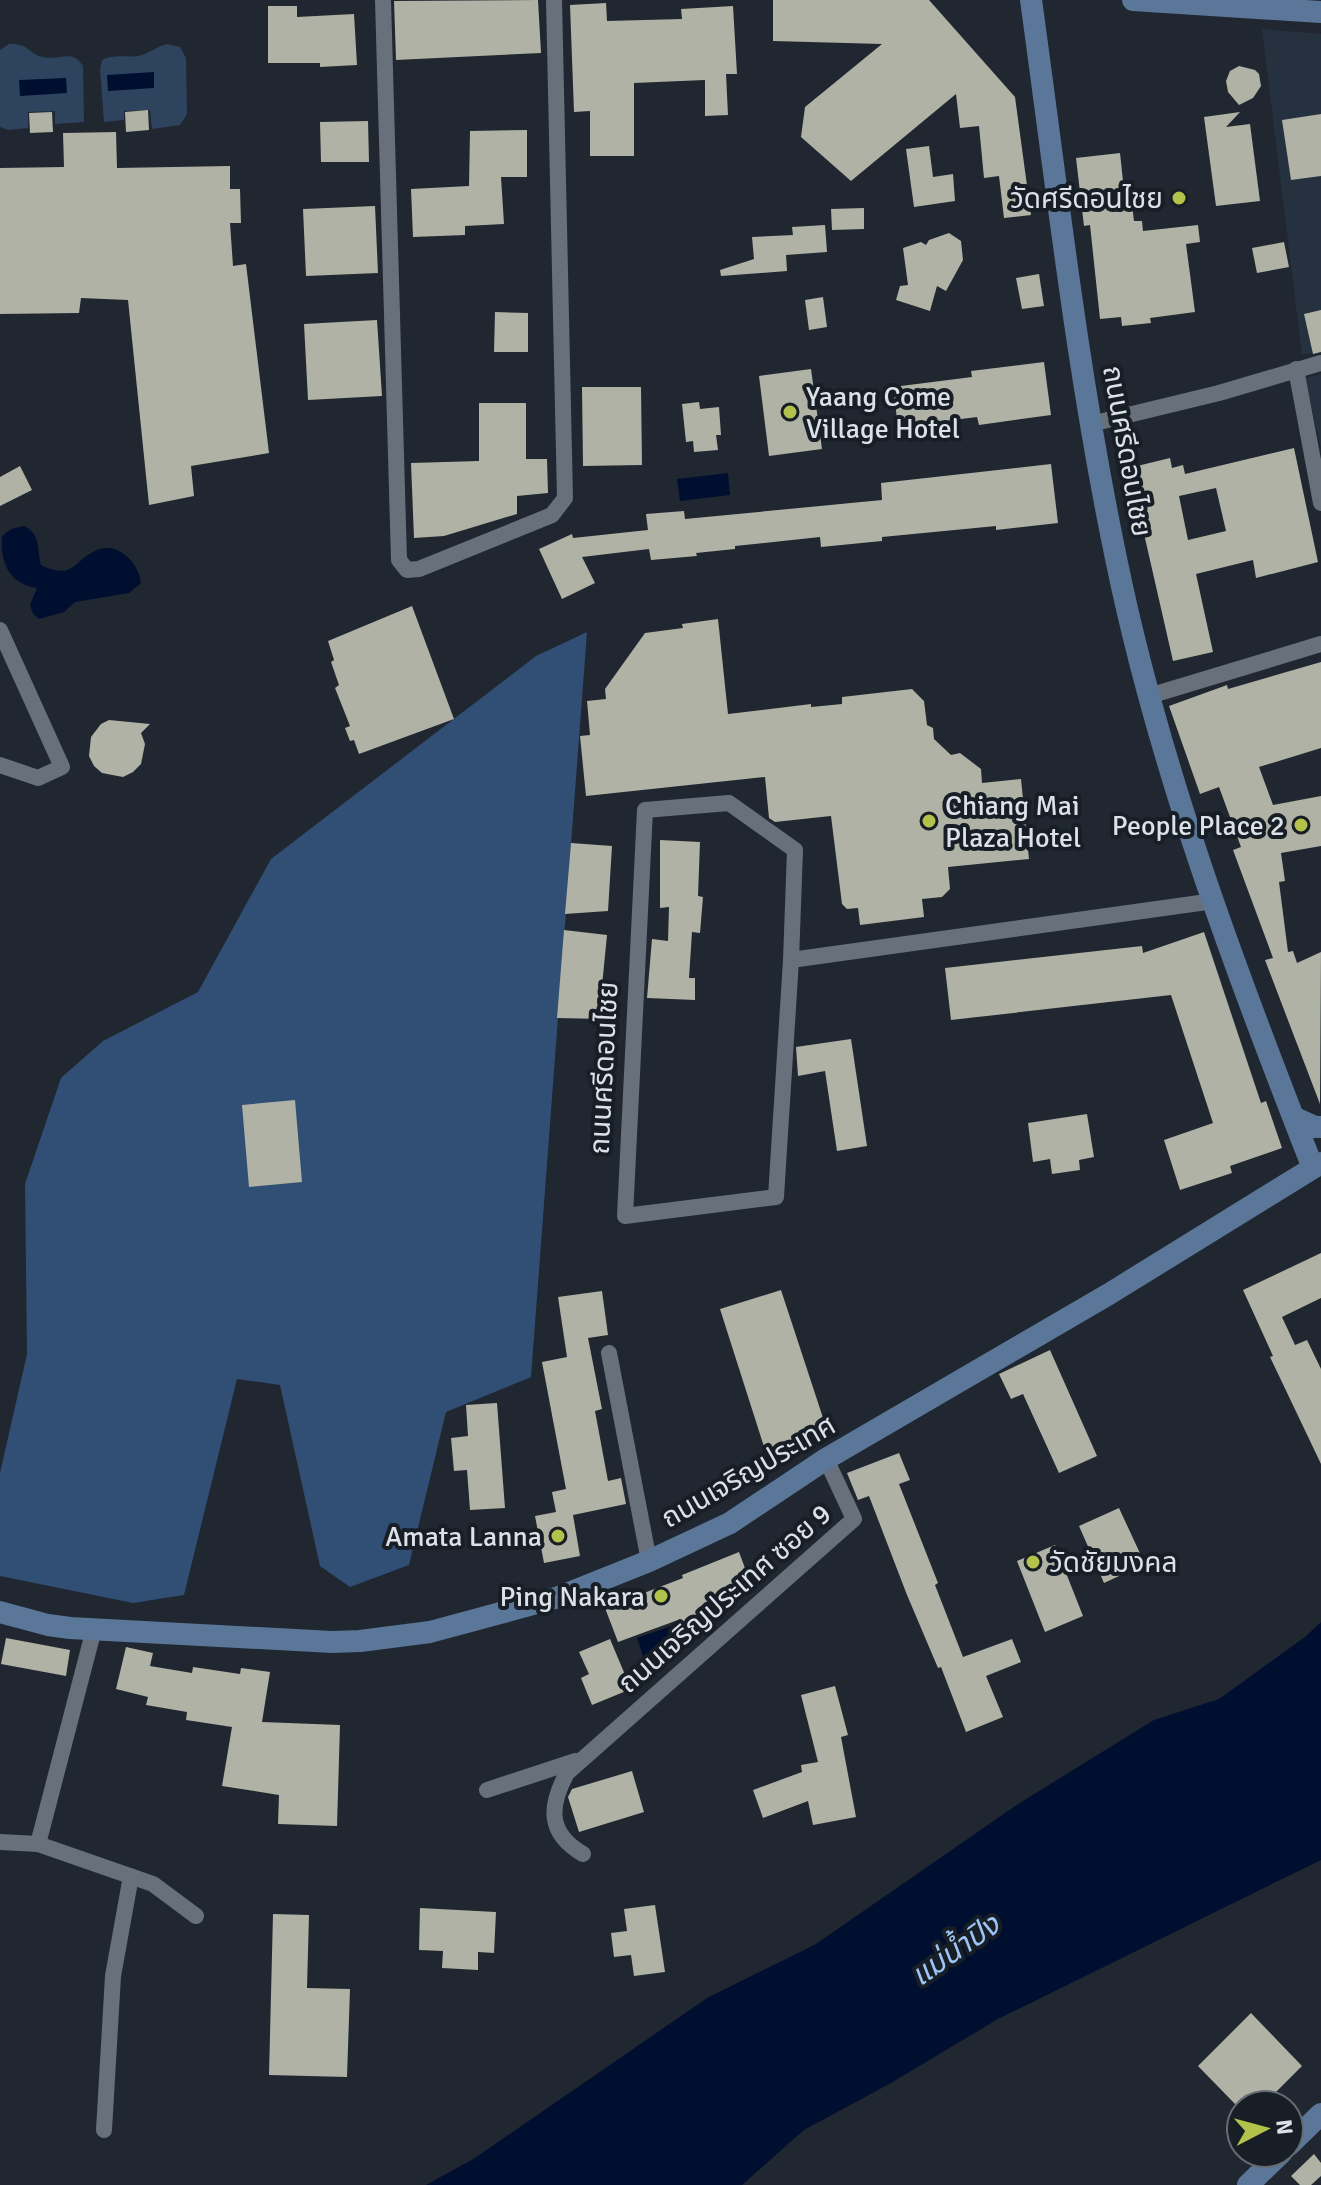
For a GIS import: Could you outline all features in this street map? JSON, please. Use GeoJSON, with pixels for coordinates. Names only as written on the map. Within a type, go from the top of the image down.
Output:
{"type":"FeatureCollection","features":[{"type":"Feature","properties":{"kind":"street"},"geometry":{"type":"LineString","coordinates":[[383,0],[399,560],[407,570],[419,569],[552,515],[565,498],[554,0]]}},
{"type":"Feature","properties":{"kind":"street","name":"ถนนศรีดอนไชย"},"geometry":{"type":"LineString","coordinates":[[1031,0],[1091,424],[1117,564],[1149,696],[1214,901],[1293,1117],[1317,1166]]}},
{"type":"Feature","properties":{"kind":"street"},"geometry":{"type":"LineString","coordinates":[[1133,0],[1321,12]]}},
{"type":"Feature","properties":{"kind":"street"},"geometry":{"type":"LineString","coordinates":[[1091,424],[1219,393],[1321,363]]}},
{"type":"Feature","properties":{"kind":"street"},"geometry":{"type":"LineString","coordinates":[[1296,369],[1321,503]]}},
{"type":"Feature","properties":{"kind":"street"},"geometry":{"type":"LineString","coordinates":[[0,630],[62,767],[38,778],[0,765]]}},
{"type":"Feature","properties":{"kind":"street"},"geometry":{"type":"LineString","coordinates":[[1149,696],[1321,644]]}},
{"type":"Feature","properties":{"kind":"street","name":"ถนนศรีดอนไชย"},"geometry":{"type":"LineString","coordinates":[[729,803],[795,850],[791,960],[776,1197],[625,1216],[645,810],[729,803]]}},
{"type":"Feature","properties":{"kind":"street"},"geometry":{"type":"LineString","coordinates":[[791,960],[1214,901]]}},
{"type":"Feature","properties":{"kind":"street"},"geometry":{"type":"LineString","coordinates":[[1293,1117],[1321,1127]]}},
{"type":"Feature","properties":{"kind":"street","name":"ถนนเจริญประเทศ"},"geometry":{"type":"LineString","coordinates":[[0,1612],[48,1625],[332,1642],[416,1634],[559,1597],[649,1561],[730,1523],[826,1459],[1095,1302],[1317,1166]]}},
{"type":"Feature","properties":{"kind":"street"},"geometry":{"type":"LineString","coordinates":[[609,1353],[649,1561]]}},
{"type":"Feature","properties":{"kind":"street","name":"ถนนเจริญประเทศ ซอย 9"},"geometry":{"type":"LineString","coordinates":[[580,1759],[854,1519],[826,1459]]}},
{"type":"Feature","properties":{"kind":"street"},"geometry":{"type":"LineString","coordinates":[[38,1844],[94,1629]]}},
{"type":"Feature","properties":{"kind":"street"},"geometry":{"type":"LineString","coordinates":[[487,1790],[580,1759]]}},
{"type":"Feature","properties":{"kind":"street"},"geometry":{"type":"LineString","coordinates":[[580,1759],[567,1773],[555,1795],[554,1809],[555,1822],[568,1845],[583,1854]]}},
{"type":"Feature","properties":{"kind":"street"},"geometry":{"type":"LineString","coordinates":[[0,1842],[38,1844],[153,1884],[196,1916]]}},
{"type":"Feature","properties":{"kind":"street"},"geometry":{"type":"LineString","coordinates":[[104,2130],[113,1976],[131,1876]]}},
{"type":"Feature","properties":{"kind":"street"},"geometry":{"type":"LineString","coordinates":[[1305,2130],[1321,2114]]}},
{"type":"Feature","properties":{"kind":"street"},"geometry":{"type":"LineString","coordinates":[[1249,2184],[1264,2169]]}},
{"type":"Feature","properties":{"kind":"shaded area"},"geometry":{"type":"Polygon","coordinates":[[[1262,29],[1321,34],[1321,351],[1302,355],[1262,29]]]}},
{"type":"Feature","properties":{"kind":"shaded area"},"geometry":{"type":"Polygon","coordinates":[[[9,44],[21,45],[43,57],[70,56],[79,61],[83,66],[84,122],[55,124],[55,111],[28,112],[28,128],[8,130],[0,127],[0,50],[9,44]]]}},
{"type":"Feature","properties":{"kind":"shaded area"},"geometry":{"type":"Polygon","coordinates":[[[167,44],[180,47],[186,58],[187,114],[180,125],[152,129],[150,110],[124,111],[124,120],[104,122],[102,60],[142,55],[167,44]]]}},
{"type":"Feature","properties":{"kind":"shaded area"},"geometry":{"type":"Polygon","coordinates":[[[1321,374],[1321,448],[1305,378],[1321,374]]]}},
{"type":"Feature","properties":{"kind":"shaded area"},"geometry":{"type":"Polygon","coordinates":[[[587,632],[531,1377],[446,1412],[409,1565],[350,1587],[320,1566],[280,1385],[237,1379],[184,1595],[133,1603],[0,1576],[0,1473],[27,1354],[25,1184],[61,1078],[103,1041],[198,992],[271,859],[536,656],[587,632]]]}},
{"type":"Feature","properties":{"kind":"water"},"geometry":{"type":"Polygon","coordinates":[[[154,72],[154,88],[108,91],[107,75],[154,72]]]}},
{"type":"Feature","properties":{"kind":"water"},"geometry":{"type":"Polygon","coordinates":[[[66,78],[67,93],[20,96],[19,80],[66,78]]]}},
{"type":"Feature","properties":{"kind":"water"},"geometry":{"type":"Polygon","coordinates":[[[728,473],[730,495],[680,501],[677,479],[728,473]]]}},
{"type":"Feature","properties":{"kind":"water"},"geometry":{"type":"Polygon","coordinates":[[[24,526],[36,538],[41,565],[67,570],[97,550],[113,549],[132,562],[141,583],[129,593],[75,602],[64,612],[39,619],[30,605],[37,588],[14,577],[3,555],[2,536],[11,529],[24,526]]]}},
{"type":"Feature","properties":{"kind":"water","name":"แม่น้ำปิง"},"geometry":{"type":"Polygon","coordinates":[[[1321,1622],[1321,1860],[998,2019],[891,2083],[804,2130],[742,2185],[426,2185],[475,2158],[707,1998],[816,1944],[1018,1804],[1154,1720],[1219,1699],[1321,1622]]]}},
{"type":"Feature","properties":{"kind":"water"},"geometry":{"type":"Polygon","coordinates":[[[674,1625],[681,1646],[644,1659],[637,1638],[674,1625]]]}},
{"type":"Feature","properties":{"kind":"building"},"geometry":{"type":"Polygon","coordinates":[[[538,0],[541,53],[396,60],[394,1],[538,0]]]}},
{"type":"Feature","properties":{"kind":"building"},"geometry":{"type":"Polygon","coordinates":[[[773,0],[929,0],[1015,97],[1031,215],[1004,218],[999,176],[984,178],[979,126],[960,128],[956,94],[851,181],[801,137],[805,107],[882,44],[773,41],[773,0]]]}},
{"type":"Feature","properties":{"kind":"building"},"geometry":{"type":"Polygon","coordinates":[[[606,3],[607,21],[682,19],[681,9],[733,6],[737,74],[726,74],[728,115],[705,116],[705,80],[634,83],[634,156],[590,156],[590,111],[574,112],[570,5],[606,3]]]}},
{"type":"Feature","properties":{"kind":"building"},"geometry":{"type":"Polygon","coordinates":[[[268,6],[297,6],[297,17],[354,14],[357,65],[320,67],[320,63],[268,63],[268,6]]]}},
{"type":"Feature","properties":{"kind":"building"},"geometry":{"type":"Polygon","coordinates":[[[1239,66],[1255,70],[1261,86],[1253,98],[1239,105],[1228,92],[1226,81],[1230,71],[1239,66]]]}},
{"type":"Feature","properties":{"kind":"building"},"geometry":{"type":"Polygon","coordinates":[[[148,110],[149,130],[126,132],[125,112],[148,110]]]}},
{"type":"Feature","properties":{"kind":"building"},"geometry":{"type":"Polygon","coordinates":[[[52,112],[53,132],[30,133],[29,113],[52,112]]]}},
{"type":"Feature","properties":{"kind":"building"},"geometry":{"type":"Polygon","coordinates":[[[1240,112],[1226,127],[1250,124],[1260,201],[1216,206],[1204,117],[1240,112]]]}},
{"type":"Feature","properties":{"kind":"building"},"geometry":{"type":"Polygon","coordinates":[[[1321,114],[1321,176],[1291,180],[1282,120],[1321,114]]]}},
{"type":"Feature","properties":{"kind":"building"},"geometry":{"type":"Polygon","coordinates":[[[368,121],[369,162],[321,162],[320,122],[368,121]]]}},
{"type":"Feature","properties":{"kind":"building"},"geometry":{"type":"Polygon","coordinates":[[[527,130],[527,177],[501,177],[504,224],[465,226],[465,235],[413,237],[411,189],[469,186],[470,131],[527,130]]]}},
{"type":"Feature","properties":{"kind":"building"},"geometry":{"type":"Polygon","coordinates":[[[116,132],[117,168],[230,166],[230,189],[240,189],[241,223],[230,223],[233,266],[246,264],[269,453],[191,466],[194,496],[149,505],[128,300],[81,298],[79,313],[0,314],[0,168],[64,167],[63,133],[116,132]]]}},
{"type":"Feature","properties":{"kind":"building"},"geometry":{"type":"Polygon","coordinates":[[[929,146],[933,177],[953,174],[955,201],[914,207],[906,149],[929,146]]]}},
{"type":"Feature","properties":{"kind":"building"},"geometry":{"type":"Polygon","coordinates":[[[1120,153],[1124,190],[1130,189],[1134,221],[1142,221],[1143,231],[1198,225],[1200,242],[1186,244],[1195,312],[1150,318],[1151,323],[1122,326],[1121,317],[1100,319],[1090,225],[1084,226],[1076,158],[1120,153]]]}},
{"type":"Feature","properties":{"kind":"building"},"geometry":{"type":"Polygon","coordinates":[[[375,206],[378,273],[306,276],[303,209],[375,206]]]}},
{"type":"Feature","properties":{"kind":"building"},"geometry":{"type":"Polygon","coordinates":[[[864,208],[864,229],[832,230],[831,209],[864,208]]]}},
{"type":"Feature","properties":{"kind":"building"},"geometry":{"type":"Polygon","coordinates":[[[825,225],[827,252],[786,255],[787,271],[721,276],[720,270],[754,259],[752,237],[793,235],[792,227],[825,225]]]}},
{"type":"Feature","properties":{"kind":"building"},"geometry":{"type":"Polygon","coordinates":[[[949,233],[961,241],[963,260],[946,291],[937,286],[930,311],[896,300],[900,286],[908,285],[903,248],[921,242],[926,245],[929,240],[949,233]]]}},
{"type":"Feature","properties":{"kind":"building"},"geometry":{"type":"Polygon","coordinates":[[[1284,242],[1289,267],[1257,273],[1252,248],[1284,242]]]}},
{"type":"Feature","properties":{"kind":"building"},"geometry":{"type":"Polygon","coordinates":[[[1039,274],[1044,306],[1022,309],[1016,278],[1039,274]]]}},
{"type":"Feature","properties":{"kind":"building"},"geometry":{"type":"Polygon","coordinates":[[[823,297],[827,327],[809,330],[805,300],[823,297]]]}},
{"type":"Feature","properties":{"kind":"building"},"geometry":{"type":"Polygon","coordinates":[[[1321,310],[1321,352],[1313,354],[1304,314],[1321,310]]]}},
{"type":"Feature","properties":{"kind":"building"},"geometry":{"type":"Polygon","coordinates":[[[495,312],[528,313],[528,352],[494,352],[495,312]]]}},
{"type":"Feature","properties":{"kind":"building"},"geometry":{"type":"Polygon","coordinates":[[[377,320],[382,396],[308,400],[304,324],[377,320]]]}},
{"type":"Feature","properties":{"kind":"building"},"geometry":{"type":"Polygon","coordinates":[[[1044,362],[1051,415],[979,425],[977,417],[898,427],[893,387],[972,377],[971,371],[1044,362]]]}},
{"type":"Feature","properties":{"kind":"building","name":"Yaang Come Village Hotel"},"geometry":{"type":"Polygon","coordinates":[[[811,369],[822,449],[769,456],[759,376],[811,369]]]}},
{"type":"Feature","properties":{"kind":"building"},"geometry":{"type":"Polygon","coordinates":[[[582,387],[641,387],[642,465],[583,466],[582,387]]]}},
{"type":"Feature","properties":{"kind":"building"},"geometry":{"type":"Polygon","coordinates":[[[699,402],[700,409],[719,407],[721,435],[716,435],[718,450],[694,452],[693,441],[686,442],[682,404],[699,402]]]}},
{"type":"Feature","properties":{"kind":"building"},"geometry":{"type":"Polygon","coordinates":[[[479,403],[526,403],[526,459],[547,459],[548,493],[517,496],[517,514],[444,536],[414,538],[411,463],[479,461],[479,403]]]}},
{"type":"Feature","properties":{"kind":"building"},"geometry":{"type":"Polygon","coordinates":[[[1294,448],[1318,562],[1256,578],[1253,560],[1196,574],[1213,652],[1173,661],[1129,468],[1170,458],[1172,468],[1183,465],[1185,474],[1294,448]],[[1216,488],[1179,496],[1188,540],[1226,531],[1216,488]]]}},
{"type":"Feature","properties":{"kind":"building"},"geometry":{"type":"Polygon","coordinates":[[[1051,464],[1058,523],[882,537],[882,541],[821,547],[820,537],[735,546],[735,549],[696,553],[697,556],[651,560],[649,549],[582,557],[595,583],[562,599],[539,549],[572,534],[573,538],[648,530],[646,514],[684,511],[685,519],[882,500],[881,483],[1051,464]]]}},
{"type":"Feature","properties":{"kind":"building"},"geometry":{"type":"Polygon","coordinates":[[[20,466],[32,490],[0,506],[0,477],[20,466]]]}},
{"type":"Feature","properties":{"kind":"building"},"geometry":{"type":"Polygon","coordinates":[[[412,606],[454,719],[359,754],[345,728],[350,726],[335,688],[339,685],[328,641],[412,606]]]}},
{"type":"Feature","properties":{"kind":"building"},"geometry":{"type":"Polygon","coordinates":[[[718,619],[728,714],[811,704],[811,707],[842,704],[842,697],[912,689],[924,701],[927,725],[933,728],[934,739],[951,755],[960,753],[981,769],[982,783],[1021,779],[1029,859],[948,867],[950,889],[942,897],[922,899],[924,917],[860,925],[858,908],[847,909],[842,904],[831,816],[775,822],[769,818],[765,777],[586,796],[580,736],[590,735],[587,701],[606,699],[605,689],[645,633],[718,619]]]}},
{"type":"Feature","properties":{"kind":"building"},"geometry":{"type":"Polygon","coordinates":[[[1321,662],[1321,748],[1259,767],[1273,805],[1321,796],[1321,846],[1281,853],[1285,881],[1279,882],[1288,952],[1293,951],[1297,963],[1321,952],[1320,1104],[1265,960],[1273,958],[1233,850],[1241,847],[1219,787],[1200,794],[1169,706],[1227,685],[1228,689],[1321,662]]]}},
{"type":"Feature","properties":{"kind":"building"},"geometry":{"type":"Polygon","coordinates":[[[109,720],[150,724],[141,733],[145,744],[141,764],[123,777],[102,773],[89,756],[91,737],[101,724],[109,720]]]}},
{"type":"Feature","properties":{"kind":"building"},"geometry":{"type":"Polygon","coordinates":[[[660,840],[700,842],[698,896],[703,897],[700,933],[692,932],[689,978],[695,978],[695,1000],[647,998],[652,939],[668,941],[669,907],[660,908],[660,840]]]}},
{"type":"Feature","properties":{"kind":"building"},"geometry":{"type":"Polygon","coordinates":[[[571,843],[612,846],[608,911],[565,914],[571,843]]]}},
{"type":"Feature","properties":{"kind":"building"},"geometry":{"type":"Polygon","coordinates":[[[564,930],[607,935],[602,986],[603,1019],[557,1018],[564,930]]]}},
{"type":"Feature","properties":{"kind":"building"},"geometry":{"type":"Polygon","coordinates":[[[1204,932],[1261,1103],[1266,1101],[1282,1148],[1230,1166],[1232,1173],[1180,1190],[1164,1140],[1213,1123],[1171,995],[951,1020],[945,968],[1142,946],[1143,953],[1204,932]]]}},
{"type":"Feature","properties":{"kind":"building"},"geometry":{"type":"Polygon","coordinates":[[[851,1039],[867,1146],[837,1151],[825,1071],[798,1076],[796,1047],[851,1039]]]}},
{"type":"Feature","properties":{"kind":"building"},"geometry":{"type":"Polygon","coordinates":[[[295,1100],[302,1182],[249,1187],[242,1105],[295,1100]]]}},
{"type":"Feature","properties":{"kind":"building"},"geometry":{"type":"Polygon","coordinates":[[[1087,1114],[1094,1157],[1079,1160],[1080,1170],[1052,1174],[1050,1159],[1033,1162],[1028,1123],[1087,1114]]]}},
{"type":"Feature","properties":{"kind":"building"},"geometry":{"type":"Polygon","coordinates":[[[1321,1253],[1321,1298],[1282,1317],[1295,1345],[1307,1340],[1321,1369],[1321,1464],[1270,1357],[1273,1356],[1243,1290],[1321,1253]]]}},
{"type":"Feature","properties":{"kind":"building"},"geometry":{"type":"Polygon","coordinates":[[[781,1290],[827,1430],[765,1450],[720,1309],[781,1290]]]}},
{"type":"Feature","properties":{"kind":"building"},"geometry":{"type":"Polygon","coordinates":[[[602,1291],[608,1335],[588,1338],[602,1409],[595,1411],[608,1481],[621,1478],[626,1504],[573,1515],[580,1556],[544,1563],[535,1516],[556,1512],[552,1492],[566,1489],[542,1362],[567,1357],[558,1297],[602,1291]]]}},
{"type":"Feature","properties":{"kind":"building"},"geometry":{"type":"Polygon","coordinates":[[[1050,1350],[1097,1456],[1059,1473],[1023,1394],[1011,1399],[999,1374],[1050,1350]]]}},
{"type":"Feature","properties":{"kind":"building"},"geometry":{"type":"Polygon","coordinates":[[[497,1403],[505,1508],[470,1510],[467,1470],[454,1471],[451,1438],[468,1436],[466,1405],[497,1403]]]}},
{"type":"Feature","properties":{"kind":"building"},"geometry":{"type":"Polygon","coordinates":[[[899,1453],[910,1480],[899,1484],[963,1657],[1012,1639],[1021,1662],[986,1676],[1003,1717],[966,1732],[941,1667],[938,1668],[907,1595],[869,1496],[858,1500],[847,1473],[899,1453]]]}},
{"type":"Feature","properties":{"kind":"building"},"geometry":{"type":"Polygon","coordinates":[[[1119,1508],[1145,1564],[1104,1583],[1079,1526],[1119,1508]]]}},
{"type":"Feature","properties":{"kind":"building"},"geometry":{"type":"Polygon","coordinates":[[[1055,1545],[1083,1616],[1045,1632],[1017,1561],[1055,1545]]]}},
{"type":"Feature","properties":{"kind":"building","name":"Ping Nakara"},"geometry":{"type":"Polygon","coordinates":[[[739,1552],[749,1579],[719,1608],[698,1615],[702,1627],[683,1634],[678,1620],[618,1642],[605,1608],[739,1552]]]}},
{"type":"Feature","properties":{"kind":"building"},"geometry":{"type":"Polygon","coordinates":[[[6,1638],[70,1650],[66,1676],[1,1664],[6,1638]]]}},
{"type":"Feature","properties":{"kind":"building"},"geometry":{"type":"Polygon","coordinates":[[[610,1639],[631,1689],[592,1705],[581,1678],[589,1674],[579,1652],[610,1639]]]}},
{"type":"Feature","properties":{"kind":"building"},"geometry":{"type":"Polygon","coordinates":[[[126,1647],[153,1653],[150,1666],[192,1673],[193,1667],[240,1674],[241,1668],[270,1672],[262,1722],[340,1725],[337,1826],[278,1824],[279,1795],[222,1786],[232,1727],[186,1720],[187,1712],[146,1705],[148,1697],[116,1689],[126,1647]]]}},
{"type":"Feature","properties":{"kind":"building"},"geometry":{"type":"Polygon","coordinates":[[[835,1686],[848,1735],[841,1737],[856,1817],[813,1825],[808,1801],[763,1818],[753,1790],[802,1772],[801,1765],[818,1762],[801,1695],[835,1686]]]}},
{"type":"Feature","properties":{"kind":"building"},"geometry":{"type":"Polygon","coordinates":[[[632,1771],[644,1812],[579,1832],[568,1797],[572,1789],[632,1771]]]}},
{"type":"Feature","properties":{"kind":"building"},"geometry":{"type":"Polygon","coordinates":[[[655,1905],[665,1972],[634,1976],[631,1955],[614,1957],[611,1933],[627,1931],[624,1909],[655,1905]]]}},
{"type":"Feature","properties":{"kind":"building"},"geometry":{"type":"Polygon","coordinates":[[[420,1908],[496,1912],[494,1953],[478,1952],[478,1970],[442,1968],[443,1951],[419,1950],[420,1908]]]}},
{"type":"Feature","properties":{"kind":"building"},"geometry":{"type":"Polygon","coordinates":[[[273,1914],[309,1915],[307,1988],[350,1989],[347,2077],[269,2075],[273,1914]]]}},
{"type":"Feature","properties":{"kind":"building"},"geometry":{"type":"Polygon","coordinates":[[[1251,2013],[1302,2066],[1279,2089],[1225,2089],[1225,2094],[1198,2066],[1251,2013]]]}},
{"type":"Feature","properties":{"kind":"building"},"geometry":{"type":"Polygon","coordinates":[[[1314,2154],[1321,2163],[1321,2176],[1311,2185],[1300,2185],[1291,2176],[1298,2169],[1305,2169],[1305,2163],[1314,2154]]]}},
{"type":"Feature","properties":{"kind":"place","name":"วัดศรีดอนไชย"},"geometry":{"type":"Point","coordinates":[1179,198]}},
{"type":"Feature","properties":{"kind":"place","name":"Yaang Come Village Hotel"},"geometry":{"type":"Point","coordinates":[790,412]}},
{"type":"Feature","properties":{"kind":"place","name":"Chiang Mai Plaza Hotel"},"geometry":{"type":"Point","coordinates":[929,821]}},
{"type":"Feature","properties":{"kind":"place","name":"People Place 2"},"geometry":{"type":"Point","coordinates":[1301,825]}},
{"type":"Feature","properties":{"kind":"place","name":"Amata Lanna"},"geometry":{"type":"Point","coordinates":[558,1536]}},
{"type":"Feature","properties":{"kind":"place","name":"วัดชัยมงคล"},"geometry":{"type":"Point","coordinates":[1033,1562]}},
{"type":"Feature","properties":{"kind":"place","name":"Ping Nakara"},"geometry":{"type":"Point","coordinates":[661,1596]}}]}
